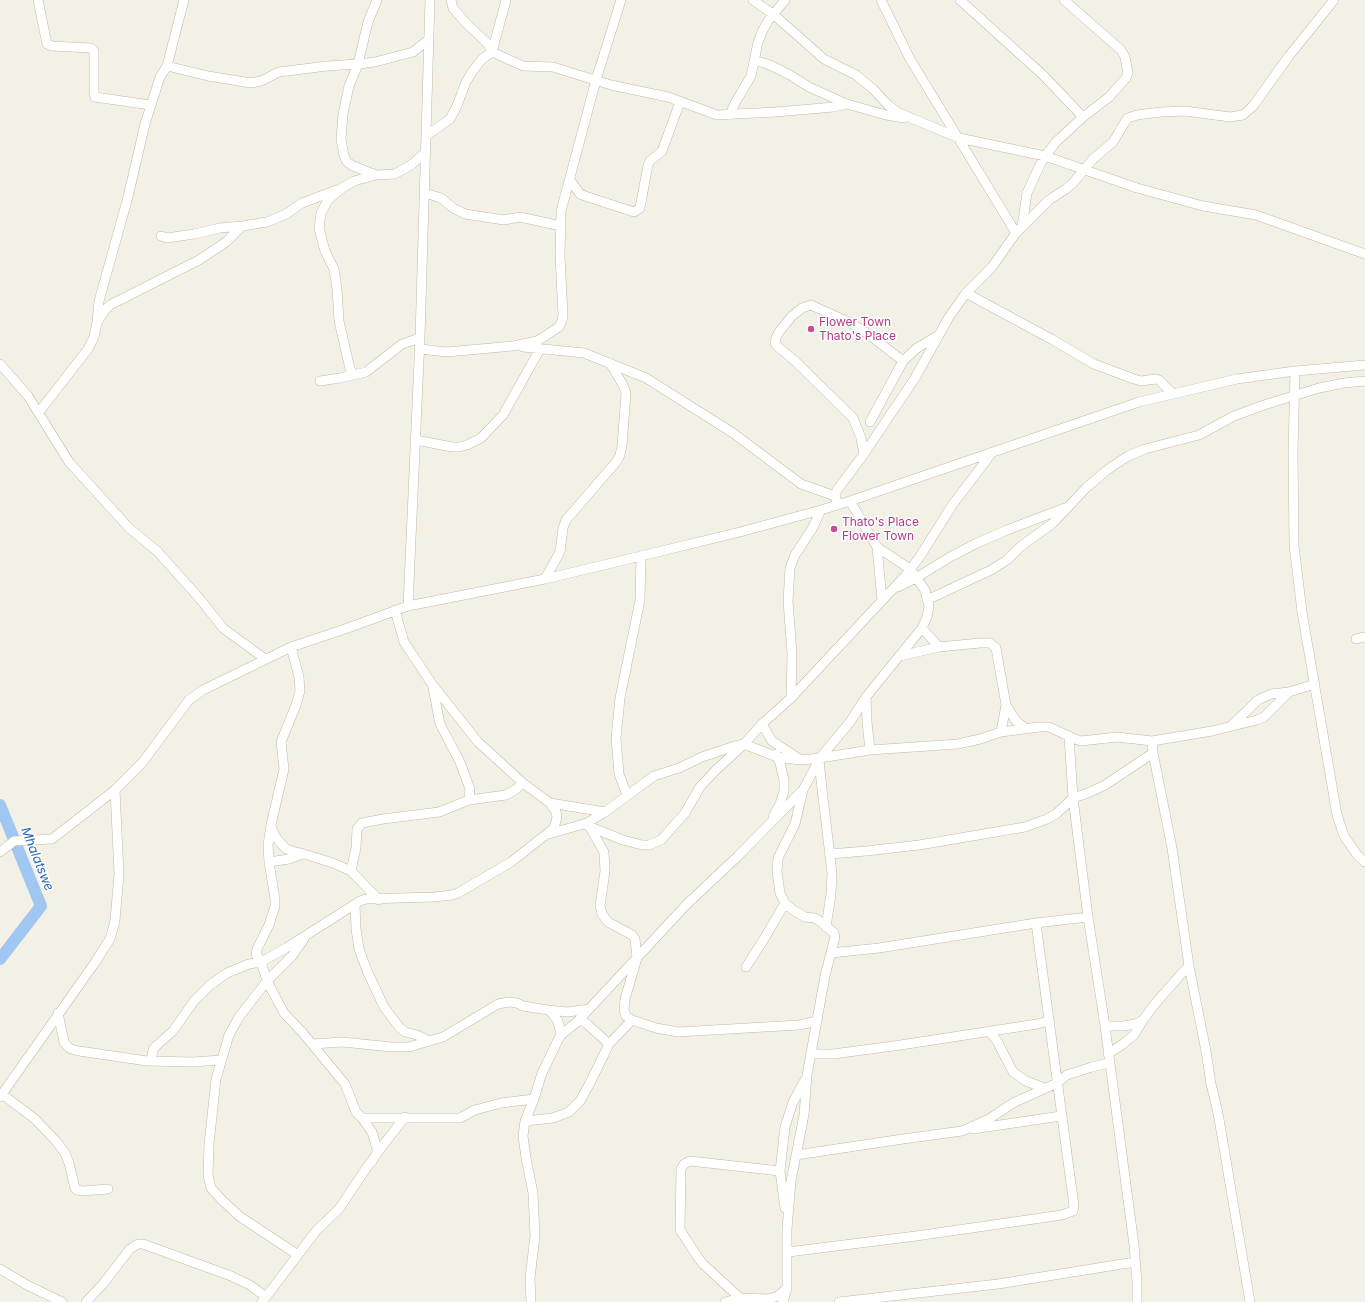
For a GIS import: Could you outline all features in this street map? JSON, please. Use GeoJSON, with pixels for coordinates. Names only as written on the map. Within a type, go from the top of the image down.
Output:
{"type":"FeatureCollection","features":[{"type":"Feature","properties":{"kind":"street"},"geometry":{"type":"LineString","coordinates":[[38,0],[47,44],[52,46],[90,48],[94,51],[95,97],[150,105]]}},
{"type":"Feature","properties":{"kind":"street"},"geometry":{"type":"LineString","coordinates":[[39,412],[88,349],[94,337],[99,301],[128,197],[150,105],[160,77],[167,66],[184,0]]}},
{"type":"Feature","properties":{"kind":"street"},"geometry":{"type":"LineString","coordinates":[[376,175],[347,162],[344,156],[341,139],[343,114],[349,86],[358,64],[368,22],[377,0]]}},
{"type":"Feature","properties":{"kind":"street"},"geometry":{"type":"LineString","coordinates":[[408,606],[420,349],[430,0]]}},
{"type":"Feature","properties":{"kind":"street"},"geometry":{"type":"LineString","coordinates":[[451,0],[453,8],[488,44],[492,52],[523,66],[552,68],[668,97],[717,115],[834,107],[847,104]]}},
{"type":"Feature","properties":{"kind":"street"},"geometry":{"type":"LineString","coordinates":[[427,135],[450,119],[472,72],[482,59],[492,52],[506,0]]}},
{"type":"Feature","properties":{"kind":"street"},"geometry":{"type":"LineString","coordinates":[[420,349],[447,352],[513,346],[537,341],[559,328],[563,315],[560,256],[562,211],[596,80],[621,0]]}},
{"type":"Feature","properties":{"kind":"street"},"geometry":{"type":"LineString","coordinates":[[753,0],[773,14],[824,59],[856,76],[873,89],[888,105],[899,113],[959,138],[1045,156],[1136,188],[1203,206],[1256,215],[1365,254]]}},
{"type":"Feature","properties":{"kind":"street"},"geometry":{"type":"LineString","coordinates":[[730,115],[735,103],[751,76],[758,42],[763,30],[773,14],[785,0]]}},
{"type":"Feature","properties":{"kind":"street"},"geometry":{"type":"LineString","coordinates":[[881,0],[910,59],[1019,230]]}},
{"type":"Feature","properties":{"kind":"street"},"geometry":{"type":"LineString","coordinates":[[960,0],[1043,76],[1083,118]]}},
{"type":"Feature","properties":{"kind":"street"},"geometry":{"type":"LineString","coordinates":[[1019,230],[1027,193],[1045,156],[1056,142],[1109,97],[1126,78],[1128,73],[1127,63],[1121,50],[1064,0]]}},
{"type":"Feature","properties":{"kind":"street"},"geometry":{"type":"LineString","coordinates":[[0,852],[14,841],[52,839],[114,790],[142,762],[189,700],[203,690],[290,647],[345,630],[408,606],[545,579],[740,532],[821,510],[837,500],[840,485],[864,454],[915,378],[952,312],[966,293],[992,266],[1019,230],[1049,200],[1070,186],[1093,159],[1116,138],[1128,118],[1137,115],[1160,112],[1185,112],[1238,117],[1248,112],[1289,56],[1334,0]]}},
{"type":"Feature","properties":{"kind":"street"},"geometry":{"type":"LineString","coordinates":[[167,66],[208,76],[252,83],[261,81],[279,72],[375,62],[413,52],[428,40]]}},
{"type":"Feature","properties":{"kind":"street"},"geometry":{"type":"LineString","coordinates":[[754,60],[790,75],[814,90],[847,104],[886,115],[917,120]]}},
{"type":"Feature","properties":{"kind":"street"},"geometry":{"type":"LineString","coordinates":[[570,180],[580,194],[585,196],[634,212],[640,208],[648,165],[662,151],[680,102]]}},
{"type":"Feature","properties":{"kind":"street"},"geometry":{"type":"LineString","coordinates":[[161,236],[166,238],[231,226],[242,226],[267,222],[286,214],[302,203],[342,188],[354,181],[376,175],[395,174],[411,165],[426,152]]}},
{"type":"Feature","properties":{"kind":"street"},"geometry":{"type":"LineString","coordinates":[[342,188],[328,200],[321,213],[319,228],[325,251],[334,269],[339,321],[350,369],[353,375]]}},
{"type":"Feature","properties":{"kind":"street"},"geometry":{"type":"LineString","coordinates":[[425,193],[440,198],[465,214],[504,220],[526,218],[561,226]]}},
{"type":"Feature","properties":{"kind":"street"},"geometry":{"type":"LineString","coordinates":[[97,322],[110,305],[199,260],[226,242],[242,226]]}},
{"type":"Feature","properties":{"kind":"street"},"geometry":{"type":"LineString","coordinates":[[966,293],[1094,364],[1134,379],[1159,380],[1173,394]]}},
{"type":"Feature","properties":{"kind":"street"},"geometry":{"type":"LineString","coordinates":[[864,454],[861,438],[853,418],[795,361],[778,347],[775,343],[776,338],[788,320],[802,308],[811,305],[851,323],[903,361]]}},
{"type":"Feature","properties":{"kind":"street"},"geometry":{"type":"LineString","coordinates":[[870,422],[903,361],[917,348],[938,336]]}},
{"type":"Feature","properties":{"kind":"street"},"geometry":{"type":"LineString","coordinates":[[320,381],[366,372],[402,344],[420,338]]}},
{"type":"Feature","properties":{"kind":"street"},"geometry":{"type":"LineString","coordinates":[[513,346],[584,353],[646,378],[733,432],[801,484],[837,500],[850,501],[1139,402],[1237,379],[1295,371],[1365,365]]}},
{"type":"Feature","properties":{"kind":"street"},"geometry":{"type":"LineString","coordinates":[[416,440],[459,446],[467,445],[481,438],[503,415],[540,349]]}},
{"type":"Feature","properties":{"kind":"street"},"geometry":{"type":"LineString","coordinates":[[545,579],[560,552],[562,528],[566,520],[617,461],[620,454],[622,446],[626,393],[610,363]]}},
{"type":"Feature","properties":{"kind":"street"},"geometry":{"type":"LineString","coordinates":[[0,364],[28,396],[69,462],[129,528],[156,552],[200,599],[223,628],[264,659]]}},
{"type":"Feature","properties":{"kind":"street"},"geometry":{"type":"LineString","coordinates":[[1295,371],[1293,452],[1294,545],[1302,612],[1336,815],[1344,836],[1358,856],[1365,862]]}},
{"type":"Feature","properties":{"kind":"street"},"geometry":{"type":"LineString","coordinates":[[928,600],[991,570],[1007,560],[1020,547],[1052,523],[1066,507],[1102,475],[1128,456],[1145,449],[1199,435],[1234,416],[1264,405],[1319,388],[1365,381]]}},
{"type":"Feature","properties":{"kind":"street"},"geometry":{"type":"LineString","coordinates":[[853,418],[870,422],[885,422]]}},
{"type":"Feature","properties":{"kind":"street"},"geometry":{"type":"LineString","coordinates":[[588,825],[623,840],[642,845],[649,845],[661,840],[685,813],[700,786],[744,744],[762,724],[791,698],[893,589],[919,558],[953,504],[990,454]]}},
{"type":"Feature","properties":{"kind":"street"},"geometry":{"type":"LineString","coordinates":[[850,501],[877,547],[882,600]]}},
{"type":"Feature","properties":{"kind":"street"},"geometry":{"type":"LineString","coordinates":[[893,589],[916,578],[950,557],[977,544],[1007,530],[1066,507]]}},
{"type":"Feature","properties":{"kind":"street"},"geometry":{"type":"LineString","coordinates":[[791,698],[792,653],[788,601],[790,568],[795,555],[812,529],[821,510]]}},
{"type":"Feature","properties":{"kind":"street"},"geometry":{"type":"LineString","coordinates":[[532,1302],[530,1288],[535,1236],[534,1208],[533,1193],[523,1136],[524,1121],[534,1100],[542,1073],[561,1035],[580,1019],[687,904],[737,857],[803,790],[820,759],[850,722],[866,697],[922,628],[927,617],[929,606],[925,590],[910,569],[877,547]]}},
{"type":"Feature","properties":{"kind":"street"},"geometry":{"type":"LineString","coordinates":[[627,795],[619,774],[616,738],[620,698],[640,600],[641,556]]}},
{"type":"Feature","properties":{"kind":"street"},"geometry":{"type":"LineString","coordinates":[[151,1061],[153,1050],[173,1031],[194,1000],[227,972],[249,964],[261,962],[355,904],[366,899],[434,898],[458,893],[511,862],[547,834],[555,825],[557,817],[556,812],[550,803],[523,783],[478,742],[432,684],[404,642],[395,610]]}},
{"type":"Feature","properties":{"kind":"street"},"geometry":{"type":"LineString","coordinates":[[922,628],[939,647]]}},
{"type":"Feature","properties":{"kind":"street"},"geometry":{"type":"LineString","coordinates":[[900,656],[939,647],[990,643],[996,648],[1006,705],[1001,732]]}},
{"type":"Feature","properties":{"kind":"street"},"geometry":{"type":"LineString","coordinates":[[290,647],[299,676],[300,691],[281,742],[284,769],[268,845],[275,906],[256,954],[261,962],[267,981],[284,1013],[345,1084],[356,1112],[372,1132],[375,1140],[376,1152]]}},
{"type":"Feature","properties":{"kind":"street"},"geometry":{"type":"LineString","coordinates":[[432,684],[440,724],[460,762],[470,789],[469,800]]}},
{"type":"Feature","properties":{"kind":"street"},"geometry":{"type":"LineString","coordinates":[[1230,727],[1258,700],[1271,694],[1289,692],[1315,684]]}},
{"type":"Feature","properties":{"kind":"street"},"geometry":{"type":"LineString","coordinates":[[547,834],[588,825],[654,776],[679,768],[724,749],[744,744],[777,757],[801,760],[820,759],[870,750],[958,744],[1001,732],[1039,727],[1049,727],[1081,741],[1117,738],[1152,741],[1230,727],[1264,717],[1289,692]]}},
{"type":"Feature","properties":{"kind":"street"},"geometry":{"type":"LineString","coordinates":[[866,697],[870,750]]}},
{"type":"Feature","properties":{"kind":"street"},"geometry":{"type":"LineString","coordinates":[[1006,705],[1016,721],[1025,728]]}},
{"type":"Feature","properties":{"kind":"street"},"geometry":{"type":"LineString","coordinates":[[762,724],[772,741],[784,780],[784,791],[780,804],[769,825]]}},
{"type":"Feature","properties":{"kind":"street"},"geometry":{"type":"LineString","coordinates":[[1069,736],[1073,798],[1088,916],[1110,1063],[1135,1262],[1137,1302]]}},
{"type":"Feature","properties":{"kind":"street"},"geometry":{"type":"LineString","coordinates":[[772,741],[801,760]]}},
{"type":"Feature","properties":{"kind":"street"},"geometry":{"type":"LineString","coordinates":[[1152,741],[1153,753],[1172,848],[1189,966],[1219,1120],[1250,1302]]}},
{"type":"Feature","properties":{"kind":"street"},"geometry":{"type":"LineString","coordinates":[[830,854],[919,845],[1025,827],[1056,814],[1073,798],[1105,785],[1153,753]]}},
{"type":"Feature","properties":{"kind":"street"},"geometry":{"type":"LineString","coordinates":[[820,759],[832,873],[831,894],[826,928]]}},
{"type":"Feature","properties":{"kind":"street"},"geometry":{"type":"LineString","coordinates":[[350,871],[356,848],[357,829],[362,823],[439,812],[469,800],[506,795],[523,783]]}},
{"type":"Feature","properties":{"kind":"street"},"geometry":{"type":"LineString","coordinates":[[108,1189],[77,1190],[75,1188],[69,1163],[56,1141],[35,1118],[1,1095],[103,952],[110,939],[115,921],[118,874],[114,790]]}},
{"type":"Feature","properties":{"kind":"street"},"geometry":{"type":"LineString","coordinates":[[787,1229],[791,1181],[804,1115],[807,1075],[825,976],[835,936],[815,918],[805,917],[793,910],[785,903],[780,892],[777,872],[778,858],[795,824],[803,790]]}},
{"type":"Feature","properties":{"kind":"street"},"geometry":{"type":"LineString","coordinates":[[550,803],[605,812]]}},
{"type":"Feature","properties":{"kind":"street"},"geometry":{"type":"LineString","coordinates":[[271,825],[277,840],[286,849],[333,863],[350,871],[378,900]]}},
{"type":"Feature","properties":{"kind":"street"},"geometry":{"type":"LineString","coordinates":[[588,825],[604,852],[605,870],[600,906],[602,914],[608,922],[632,935],[635,939],[636,958],[625,999],[624,1010],[626,1016],[632,1020],[656,1028],[678,1032],[799,1025],[817,1021]]}},
{"type":"Feature","properties":{"kind":"street"},"geometry":{"type":"LineString","coordinates":[[269,862],[289,859],[304,854]]}},
{"type":"Feature","properties":{"kind":"street"},"geometry":{"type":"LineString","coordinates":[[746,967],[785,903]]}},
{"type":"Feature","properties":{"kind":"street"},"geometry":{"type":"LineString","coordinates":[[355,904],[356,929],[359,949],[368,973],[384,1007],[399,1027],[405,1032],[417,1035],[429,1041]]}},
{"type":"Feature","properties":{"kind":"street"},"geometry":{"type":"LineString","coordinates":[[831,953],[879,948],[1088,916]]}},
{"type":"Feature","properties":{"kind":"street"},"geometry":{"type":"LineString","coordinates":[[788,1252],[916,1236],[1062,1215],[1071,1212],[1074,1206],[1036,923]]}},
{"type":"Feature","properties":{"kind":"street"},"geometry":{"type":"LineString","coordinates":[[298,1255],[239,1216],[211,1188],[208,1175],[209,1144],[216,1079],[230,1035],[239,1017],[267,981],[292,956],[307,935]]}},
{"type":"Feature","properties":{"kind":"street"},"geometry":{"type":"LineString","coordinates":[[1108,1054],[1134,1035],[1143,1020],[1189,966]]}},
{"type":"Feature","properties":{"kind":"street"},"geometry":{"type":"LineString","coordinates":[[312,1044],[343,1042],[391,1047],[409,1047],[443,1037],[504,1002],[568,1012],[589,1009]]}},
{"type":"Feature","properties":{"kind":"street"},"geometry":{"type":"LineString","coordinates":[[548,1010],[557,1018],[561,1035]]}},
{"type":"Feature","properties":{"kind":"street"},"geometry":{"type":"LineString","coordinates":[[58,1014],[64,1042],[71,1049],[151,1061],[193,1062],[221,1060]]}},
{"type":"Feature","properties":{"kind":"street"},"geometry":{"type":"LineString","coordinates":[[580,1019],[588,1024],[609,1044]]}},
{"type":"Feature","properties":{"kind":"street"},"geometry":{"type":"LineString","coordinates":[[524,1121],[553,1118],[569,1112],[580,1101],[609,1044],[632,1020]]}},
{"type":"Feature","properties":{"kind":"street"},"geometry":{"type":"LineString","coordinates":[[1105,1026],[1136,1024],[1143,1020]]}},
{"type":"Feature","properties":{"kind":"street"},"geometry":{"type":"LineString","coordinates":[[811,1054],[833,1054],[894,1046],[1049,1021]]}},
{"type":"Feature","properties":{"kind":"street"},"geometry":{"type":"LineString","coordinates":[[989,1031],[997,1042],[1013,1072],[1026,1081],[1044,1088]]}},
{"type":"Feature","properties":{"kind":"street"},"geometry":{"type":"LineString","coordinates":[[962,1131],[989,1118],[1012,1103],[1057,1083],[1067,1075],[1110,1063]]}},
{"type":"Feature","properties":{"kind":"street"},"geometry":{"type":"LineString","coordinates":[[783,1302],[787,1288],[788,1252],[787,1229],[780,1171],[785,1128],[793,1102],[807,1075]]}},
{"type":"Feature","properties":{"kind":"street"},"geometry":{"type":"LineString","coordinates":[[362,1118],[460,1118],[475,1110],[501,1103],[534,1100]]}},
{"type":"Feature","properties":{"kind":"street"},"geometry":{"type":"LineString","coordinates":[[796,1155],[903,1138],[962,1131],[1061,1116]]}},
{"type":"Feature","properties":{"kind":"street"},"geometry":{"type":"LineString","coordinates":[[86,1302],[103,1284],[130,1249],[138,1244],[143,1244],[231,1276],[250,1285],[264,1299],[317,1230],[339,1209],[372,1161],[376,1152],[405,1117]]}},
{"type":"Feature","properties":{"kind":"street"},"geometry":{"type":"LineString","coordinates":[[740,1298],[703,1264],[680,1230],[679,1181],[681,1169],[684,1164],[690,1161],[780,1171]]}},
{"type":"Feature","properties":{"kind":"street"},"geometry":{"type":"LineString","coordinates":[[839,1302],[998,1284],[1135,1262]]}},
{"type":"Feature","properties":{"kind":"street"},"geometry":{"type":"LineString","coordinates":[[0,1269],[27,1285],[62,1302]]}},
{"type":"Feature","properties":{"kind":"street"},"geometry":{"type":"LineString","coordinates":[[725,1302],[740,1298],[768,1299],[778,1296],[787,1288]]}},
{"type":"Feature","properties":{"kind":"waterway","name":"Mhalatswe"},"geometry":{"type":"LineString","coordinates":[[0,805],[41,906],[0,959]]}},
{"type":"Feature","properties":{"kind":"place","name":"Flower Town Thato's Place"},"geometry":{"type":"Point","coordinates":[811,329]}},
{"type":"Feature","properties":{"kind":"place","name":"Thato's Place Flower Town"},"geometry":{"type":"Point","coordinates":[834,529]}}]}
